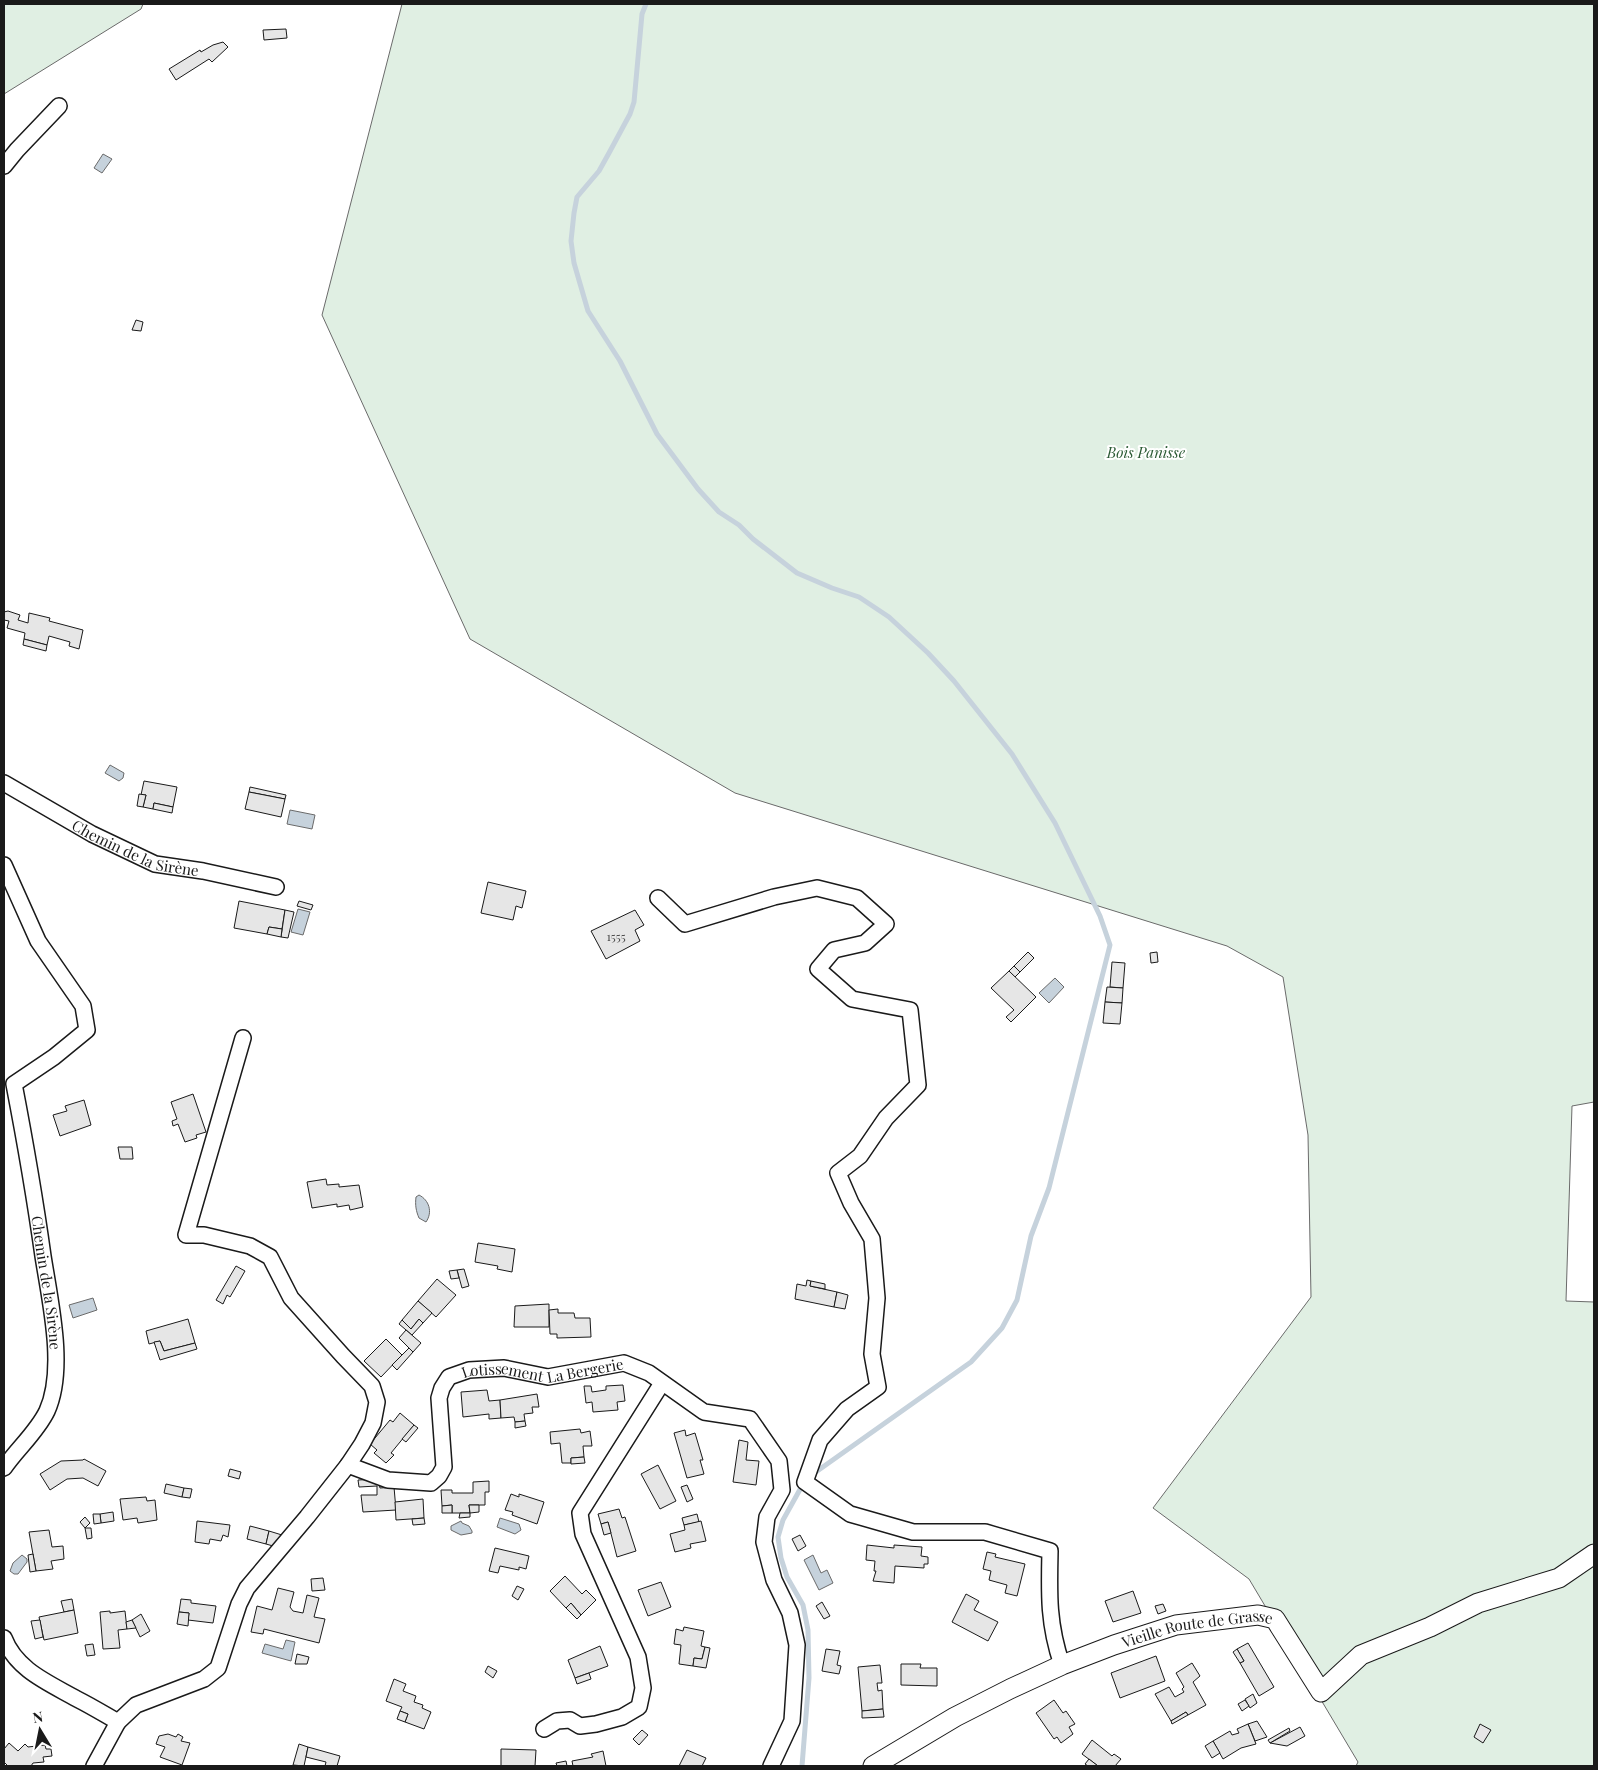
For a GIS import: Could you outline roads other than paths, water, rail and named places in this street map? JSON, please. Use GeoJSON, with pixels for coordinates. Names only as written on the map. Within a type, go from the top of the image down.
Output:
{"type":"FeatureCollection","features":[{"type":"Feature","properties":{"kind":"street"},"geometry":{"type":"LineString","coordinates":[[4,166],[59,106]]}},
{"type":"Feature","properties":{"kind":"street","name":"Chemin de la Sirène"},"geometry":{"type":"LineString","coordinates":[[4,783],[92,834],[155,864],[203,871],[276,887]]}},
{"type":"Feature","properties":{"kind":"street","name":"Chemin de la Sirène"},"geometry":{"type":"LineString","coordinates":[[4,865],[38,941],[83,1006],[87,1030],[54,1057],[9,1085],[30,1170],[56,1360],[54,1387],[47,1411],[34,1432],[4,1468]]}},
{"type":"Feature","properties":{"kind":"street"},"geometry":{"type":"LineString","coordinates":[[658,898],[685,924],[774,897],[817,888],[857,898],[886,924],[865,943],[834,950],[818,968],[852,998],[910,1010],[918,1085],[886,1118],[860,1156],[838,1173],[851,1203],[872,1239],[877,1298],[872,1354],[878,1387],[847,1409],[820,1440],[805,1482],[850,1514],[904,1530],[913,1532],[985,1532],[1050,1552],[1050,1618],[1054,1642],[1062,1665]]}},
{"type":"Feature","properties":{"kind":"street"},"geometry":{"type":"LineString","coordinates":[[94,1766],[118,1722],[136,1705],[204,1679],[218,1668],[239,1604],[247,1588],[348,1465],[362,1444],[372,1423],[378,1402],[372,1386],[342,1356],[291,1298],[270,1257],[250,1246],[204,1235],[186,1235],[243,1038]]}},
{"type":"Feature","properties":{"kind":"street","name":"Lotissement La Bergerie"},"geometry":{"type":"LineString","coordinates":[[348,1465],[388,1480],[431,1482],[439,1476],[444,1467],[439,1398],[442,1388],[449,1377],[469,1370],[504,1368],[548,1377],[624,1363],[649,1373],[704,1412],[750,1419],[779,1461],[782,1490],[767,1517],[764,1542],[774,1580],[790,1613],[796,1644],[792,1721],[771,1766]]}},
{"type":"Feature","properties":{"kind":"street"},"geometry":{"type":"LineString","coordinates":[[544,1730],[557,1721],[563,1720],[570,1720],[580,1726],[622,1718],[639,1707],[643,1688],[638,1657],[582,1534],[580,1513],[662,1383]]}},
{"type":"Feature","properties":{"kind":"street","name":"Vieille Route de Grasse"},"geometry":{"type":"LineString","coordinates":[[874,1766],[955,1718],[1010,1689],[1062,1665],[1114,1645],[1176,1625],[1258,1615],[1274,1619],[1321,1692],[1361,1655],[1430,1627],[1478,1603],[1559,1578],[1594,1554]]}},
{"type":"Feature","properties":{"kind":"street"},"geometry":{"type":"LineString","coordinates":[[4,1638],[7,1647],[21,1664],[40,1679],[118,1722]]}},
{"type":"Feature","properties":{"kind":"waterway"},"geometry":{"type":"LineString","coordinates":[[646,4],[642,14],[634,102],[630,114],[599,171],[577,197],[571,241],[574,263],[588,311],[620,361],[657,434],[698,489],[719,512],[739,525],[753,539],[797,573],[859,597],[889,617],[928,653],[954,681],[1012,754],[1055,823],[1100,916],[1110,945],[1049,1188],[1031,1236],[1017,1300],[1002,1328],[971,1362],[813,1474]]}},
{"type":"Feature","properties":{"kind":"waterway"},"geometry":{"type":"LineString","coordinates":[[802,1766],[809,1678],[808,1630],[803,1605],[787,1577],[781,1558],[778,1537],[783,1520],[803,1484]]}},
{"type":"Feature","properties":{"kind":"park label","name":"Bois Panisse"},"geometry":{"type":"Point","coordinates":[1146,452]}}]}
